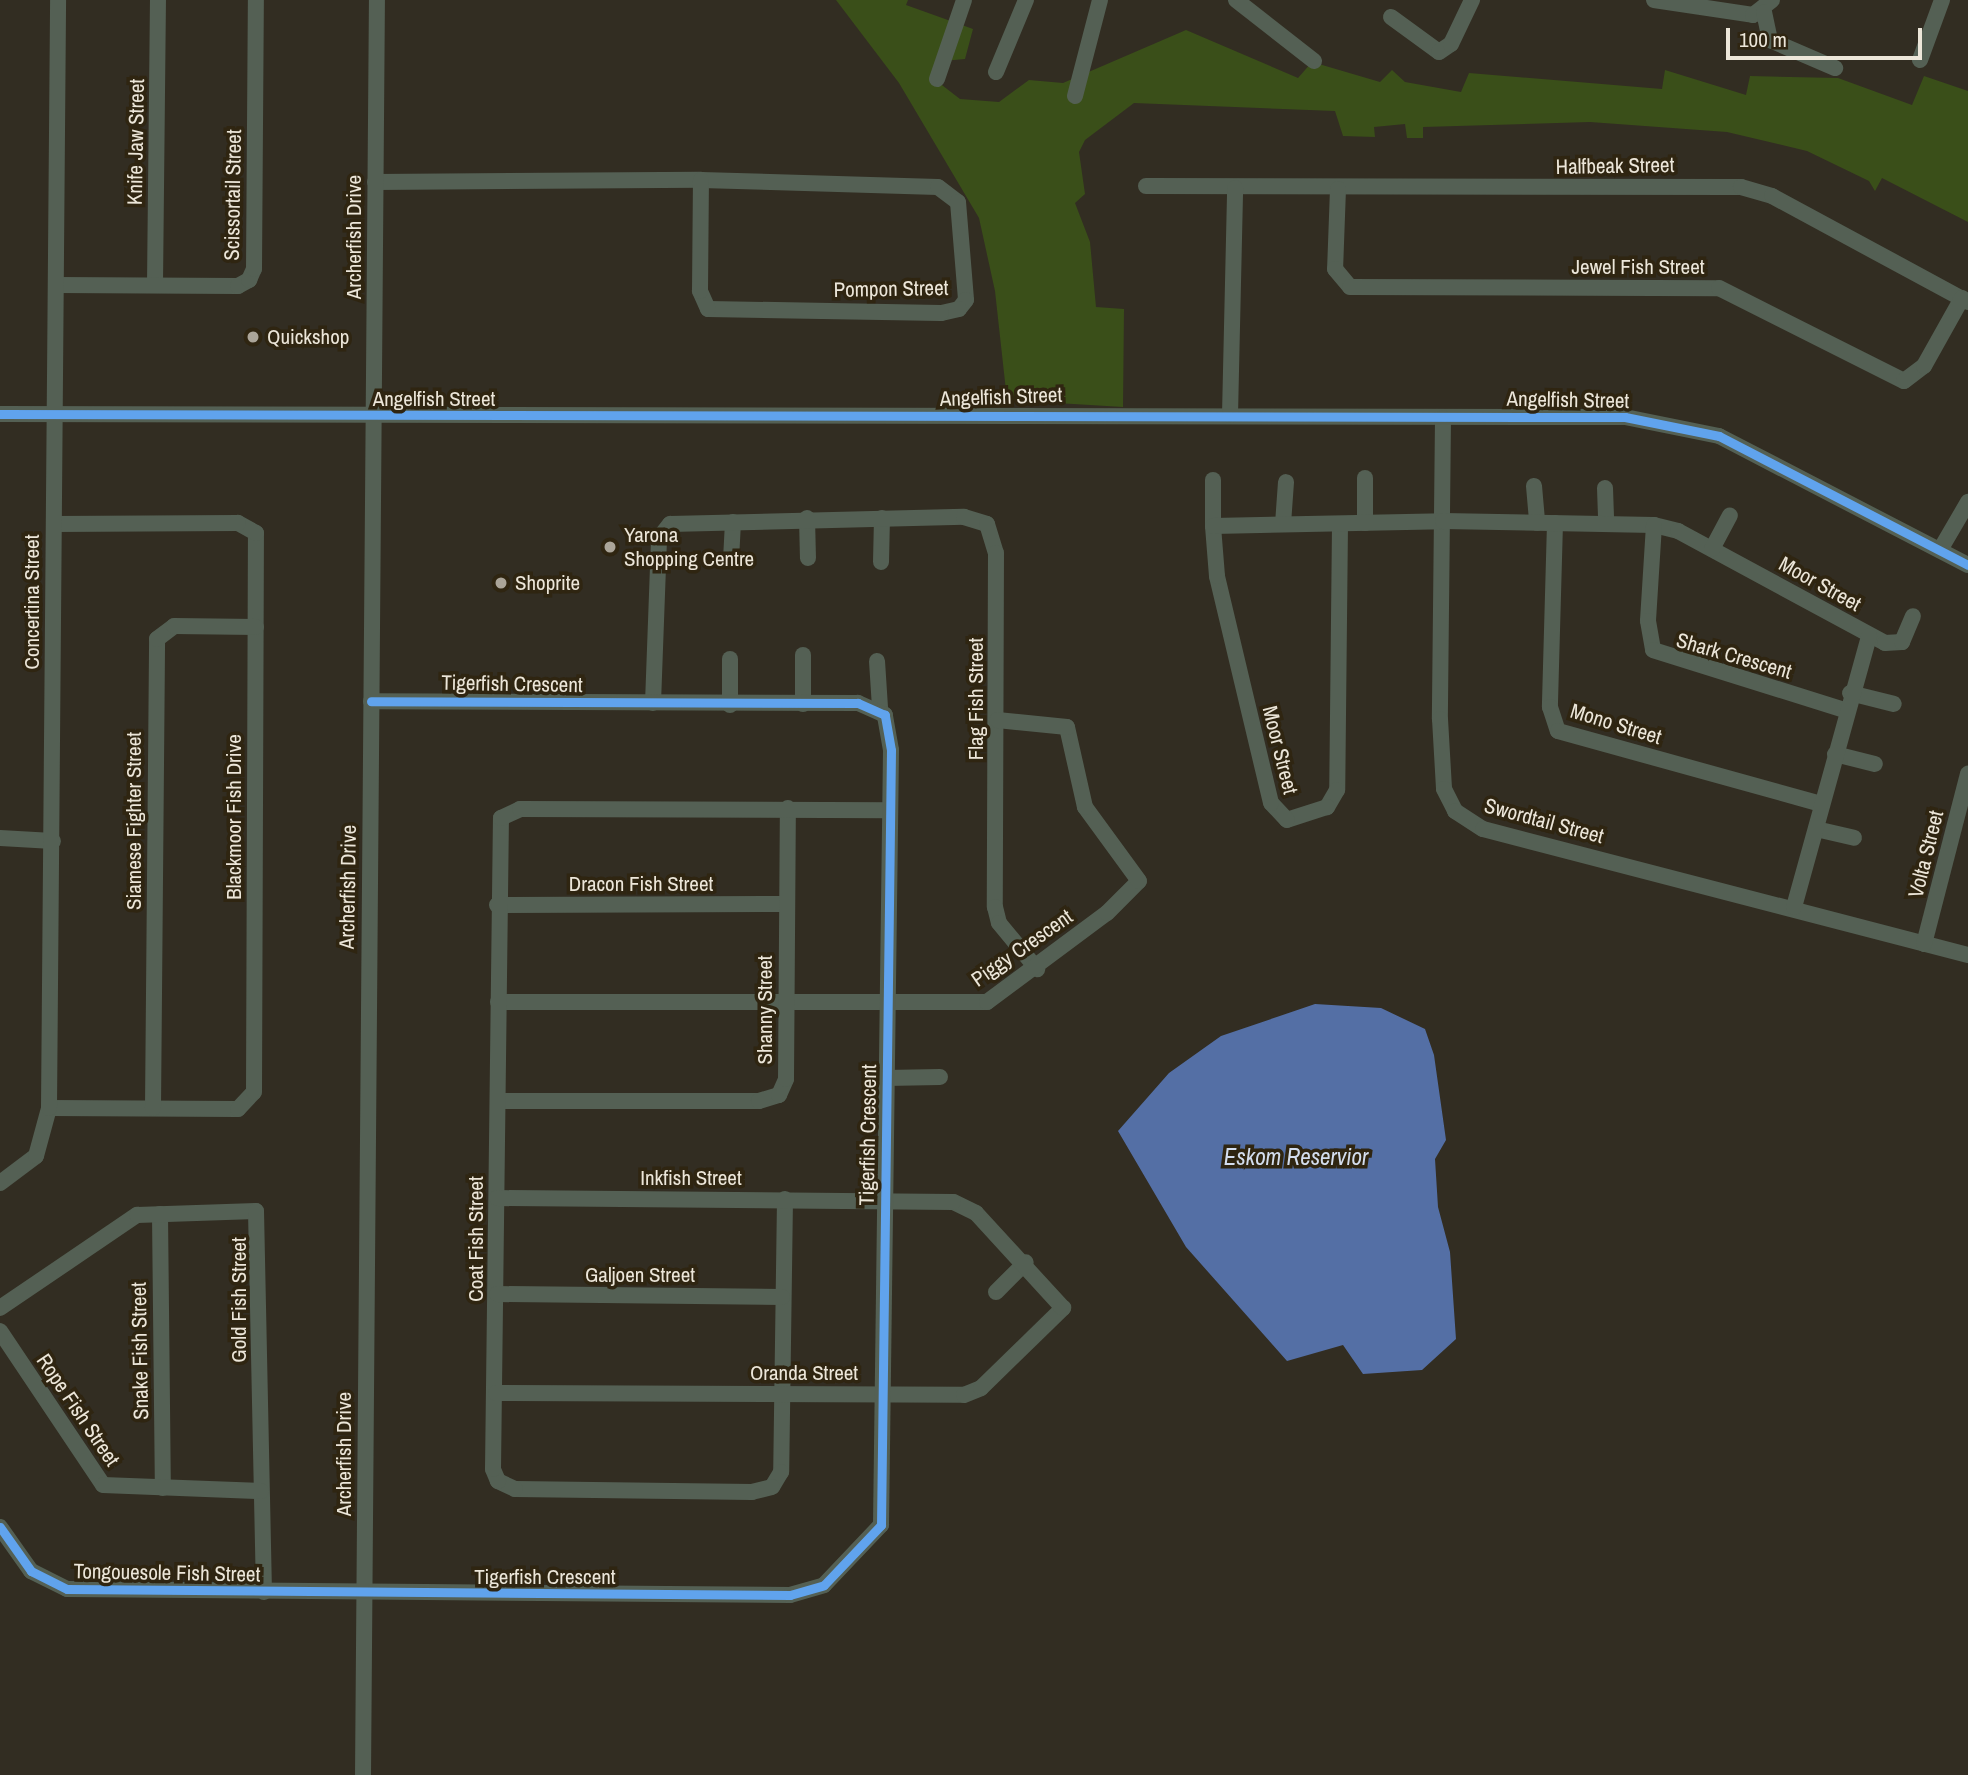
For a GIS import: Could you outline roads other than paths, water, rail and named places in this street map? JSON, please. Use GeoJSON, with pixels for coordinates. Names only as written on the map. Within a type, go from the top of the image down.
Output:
{"type":"FeatureCollection","features":[{"type":"Feature","properties":{"kind":"street","name":"Concertina Street"},"geometry":{"type":"LineString","coordinates":[[0,1183],[40,1149],[49,1108],[57,415],[58,0]]}},
{"type":"Feature","properties":{"kind":"street","name":"Knife Jaw Street"},"geometry":{"type":"LineString","coordinates":[[155,284],[158,0]]}},
{"type":"Feature","properties":{"kind":"street","name":"Scissortail Street"},"geometry":{"type":"LineString","coordinates":[[57,285],[238,286],[253,274],[256,0]]}},
{"type":"Feature","properties":{"kind":"street","name":"Archerfish Drive"},"geometry":{"type":"LineString","coordinates":[[363,1775],[362,1593],[377,0]]}},
{"type":"Feature","properties":{"kind":"street"},"geometry":{"type":"LineString","coordinates":[[937,79],[964,0]]}},
{"type":"Feature","properties":{"kind":"street"},"geometry":{"type":"LineString","coordinates":[[996,72],[1026,0]]}},
{"type":"Feature","properties":{"kind":"street"},"geometry":{"type":"LineString","coordinates":[[1074,96],[1100,0]]}},
{"type":"Feature","properties":{"kind":"street"},"geometry":{"type":"LineString","coordinates":[[1236,0],[1314,61]]}},
{"type":"Feature","properties":{"kind":"street"},"geometry":{"type":"LineString","coordinates":[[1391,17],[1439,52],[1451,44],[1472,0]]}},
{"type":"Feature","properties":{"kind":"street"},"geometry":{"type":"LineString","coordinates":[[1654,0],[1768,6],[1770,40],[1835,68]]}},
{"type":"Feature","properties":{"kind":"street"},"geometry":{"type":"LineString","coordinates":[[1920,60],[1942,0]]}},
{"type":"Feature","properties":{"kind":"street","name":"Pompon Street"},"geometry":{"type":"LineString","coordinates":[[376,182],[701,180],[950,191],[958,202],[966,300],[959,310],[941,313],[708,309],[700,291],[701,180]]}},
{"type":"Feature","properties":{"kind":"street","name":"Halfbeak Street"},"geometry":{"type":"LineString","coordinates":[[1146,186],[1338,189],[1741,187],[1772,196],[1965,300]]}},
{"type":"Feature","properties":{"kind":"street"},"geometry":{"type":"LineString","coordinates":[[1230,415],[1235,188]]}},
{"type":"Feature","properties":{"kind":"street","name":"Jewel Fish Street"},"geometry":{"type":"LineString","coordinates":[[1338,189],[1335,269],[1350,287],[1719,288],[1904,381],[1924,366],[1965,300]]}},
{"type":"Feature","properties":{"kind":"street","name":"Angelfish Street"},"geometry":{"type":"LineString","coordinates":[[0,414],[1230,415],[1677,423],[1747,448],[1968,565]]}},
{"type":"Feature","properties":{"kind":"street","name":"Swordtail Street"},"geometry":{"type":"LineString","coordinates":[[1443,418],[1442,768],[1455,811],[1483,829],[1968,955]]}},
{"type":"Feature","properties":{"kind":"street"},"geometry":{"type":"LineString","coordinates":[[1365,478],[1365,523]]}},
{"type":"Feature","properties":{"kind":"street","name":"Moor Street"},"geometry":{"type":"LineString","coordinates":[[1213,480],[1217,576],[1271,803],[1280,816],[1295,820],[1327,807],[1337,790],[1340,524]]}},
{"type":"Feature","properties":{"kind":"street"},"geometry":{"type":"LineString","coordinates":[[1283,524],[1286,482]]}},
{"type":"Feature","properties":{"kind":"street"},"geometry":{"type":"LineString","coordinates":[[1534,485],[1537,523]]}},
{"type":"Feature","properties":{"kind":"street"},"geometry":{"type":"LineString","coordinates":[[1605,488],[1606,523]]}},
{"type":"Feature","properties":{"kind":"street"},"geometry":{"type":"LineString","coordinates":[[1940,550],[1968,502]]}},
{"type":"Feature","properties":{"kind":"street"},"geometry":{"type":"LineString","coordinates":[[1713,549],[1730,515]]}},
{"type":"Feature","properties":{"kind":"street","name":"Flag Fish Street"},"geometry":{"type":"LineString","coordinates":[[653,703],[661,533],[680,522],[970,517],[992,528],[997,720],[995,907],[999,923],[1037,969]]}},
{"type":"Feature","properties":{"kind":"street"},"geometry":{"type":"LineString","coordinates":[[807,518],[808,558]]}},
{"type":"Feature","properties":{"kind":"street"},"geometry":{"type":"LineString","coordinates":[[881,562],[882,518]]}},
{"type":"Feature","properties":{"kind":"street","name":"Moor Street"},"geometry":{"type":"LineString","coordinates":[[1213,526],[1443,521],[1654,525],[1713,549],[1870,636],[1899,644],[1913,617]]}},
{"type":"Feature","properties":{"kind":"street"},"geometry":{"type":"LineString","coordinates":[[731,560],[733,522]]}},
{"type":"Feature","properties":{"kind":"street","name":"Mono Street"},"geometry":{"type":"LineString","coordinates":[[1555,523],[1550,700],[1558,731],[1822,804]]}},
{"type":"Feature","properties":{"kind":"street","name":"Blackmoor Fish Drive"},"geometry":{"type":"LineString","coordinates":[[49,1108],[242,1108],[254,1092],[257,540],[249,525],[54,524]]}},
{"type":"Feature","properties":{"kind":"street","name":"Shark Crescent"},"geometry":{"type":"LineString","coordinates":[[1654,525],[1648,621],[1653,650],[1845,710]]}},
{"type":"Feature","properties":{"kind":"street","name":"Siamese Fighter Street"},"geometry":{"type":"LineString","coordinates":[[153,1108],[157,639],[174,626],[256,626]]}},
{"type":"Feature","properties":{"kind":"street","name":"Moor Street"},"geometry":{"type":"LineString","coordinates":[[1794,908],[1845,710],[1870,636]]}},
{"type":"Feature","properties":{"kind":"street"},"geometry":{"type":"LineString","coordinates":[[803,655],[803,704]]}},
{"type":"Feature","properties":{"kind":"street"},"geometry":{"type":"LineString","coordinates":[[730,659],[730,705]]}},
{"type":"Feature","properties":{"kind":"street","name":"Tigerfish Crescent"},"geometry":{"type":"LineString","coordinates":[[362,1593],[812,1592],[868,1544],[884,1519],[884,1197],[891,735],[880,708],[877,661]]}},
{"type":"Feature","properties":{"kind":"street"},"geometry":{"type":"LineString","coordinates":[[1850,693],[1894,704]]}},
{"type":"Feature","properties":{"kind":"street","name":"Tigerfish Crescent"},"geometry":{"type":"LineString","coordinates":[[372,701],[803,704],[880,708]]}},
{"type":"Feature","properties":{"kind":"street","name":"Piggy Crescent"},"geometry":{"type":"LineString","coordinates":[[498,1002],[887,1003],[976,1006],[1037,969],[1139,881],[1084,807],[1066,726],[997,720]]}},
{"type":"Feature","properties":{"kind":"street"},"geometry":{"type":"LineString","coordinates":[[1835,754],[1875,764]]}},
{"type":"Feature","properties":{"kind":"street","name":"Volta Street"},"geometry":{"type":"LineString","coordinates":[[1924,944],[1968,774]]}},
{"type":"Feature","properties":{"kind":"street","name":"Coat Fish Street"},"geometry":{"type":"LineString","coordinates":[[785,1199],[780,1478],[768,1490],[752,1492],[506,1487],[493,1469],[497,1294],[496,905],[500,823],[509,811],[788,808],[890,810]]}},
{"type":"Feature","properties":{"kind":"street","name":"Shanny Street"},"geometry":{"type":"LineString","coordinates":[[498,1101],[773,1099],[786,1079],[788,808]]}},
{"type":"Feature","properties":{"kind":"street"},"geometry":{"type":"LineString","coordinates":[[1816,829],[1854,838]]}},
{"type":"Feature","properties":{"kind":"street"},"geometry":{"type":"LineString","coordinates":[[0,838],[53,841]]}},
{"type":"Feature","properties":{"kind":"street","name":"Dracon Fish Street"},"geometry":{"type":"LineString","coordinates":[[496,905],[786,904]]}},
{"type":"Feature","properties":{"kind":"street","name":"Tigerfish Crescent"},"geometry":{"type":"LineString","coordinates":[[886,1078],[940,1077]]}},
{"type":"Feature","properties":{"kind":"street","name":"Inkfish Street"},"geometry":{"type":"LineString","coordinates":[[497,1199],[884,1197]]}},
{"type":"Feature","properties":{"kind":"street","name":"Oranda Street"},"geometry":{"type":"LineString","coordinates":[[496,1393],[886,1394],[976,1391],[1058,1317],[1062,1302],[1026,1262],[965,1206],[884,1197]]}},
{"type":"Feature","properties":{"kind":"street","name":"Gold Fish Street"},"geometry":{"type":"LineString","coordinates":[[0,1308],[124,1222],[160,1214],[247,1207],[257,1214],[264,1592]]}},
{"type":"Feature","properties":{"kind":"street","name":"Snake Fish Street"},"geometry":{"type":"LineString","coordinates":[[160,1214],[163,1488]]}},
{"type":"Feature","properties":{"kind":"street"},"geometry":{"type":"LineString","coordinates":[[996,1292],[1026,1262]]}},
{"type":"Feature","properties":{"kind":"street","name":"Galjoen Street"},"geometry":{"type":"LineString","coordinates":[[497,1294],[782,1297]]}},
{"type":"Feature","properties":{"kind":"street","name":"Rope Fish Street"},"geometry":{"type":"LineString","coordinates":[[0,1331],[99,1483],[261,1491]]}},
{"type":"Feature","properties":{"kind":"street","name":"Tongouesole Fish Street"},"geometry":{"type":"LineString","coordinates":[[0,1527],[31,1571],[59,1588],[362,1593]]}},
{"type":"Feature","properties":{"kind":"water","name":"Eskom Reservior"},"geometry":{"type":"Polygon","coordinates":[[[1315,1004],[1381,1008],[1425,1029],[1434,1055],[1446,1140],[1435,1159],[1438,1207],[1450,1252],[1456,1339],[1422,1370],[1363,1374],[1343,1345],[1287,1361],[1186,1247],[1118,1131],[1169,1073],[1221,1036],[1315,1004]]]}},
{"type":"Feature","properties":{"kind":"place","name":"Quickshop"},"geometry":{"type":"Point","coordinates":[253,337]}},
{"type":"Feature","properties":{"kind":"place","name":"Yarona Shopping Centre"},"geometry":{"type":"Point","coordinates":[610,547]}},
{"type":"Feature","properties":{"kind":"place","name":"Shoprite"},"geometry":{"type":"Point","coordinates":[501,583]}}]}
